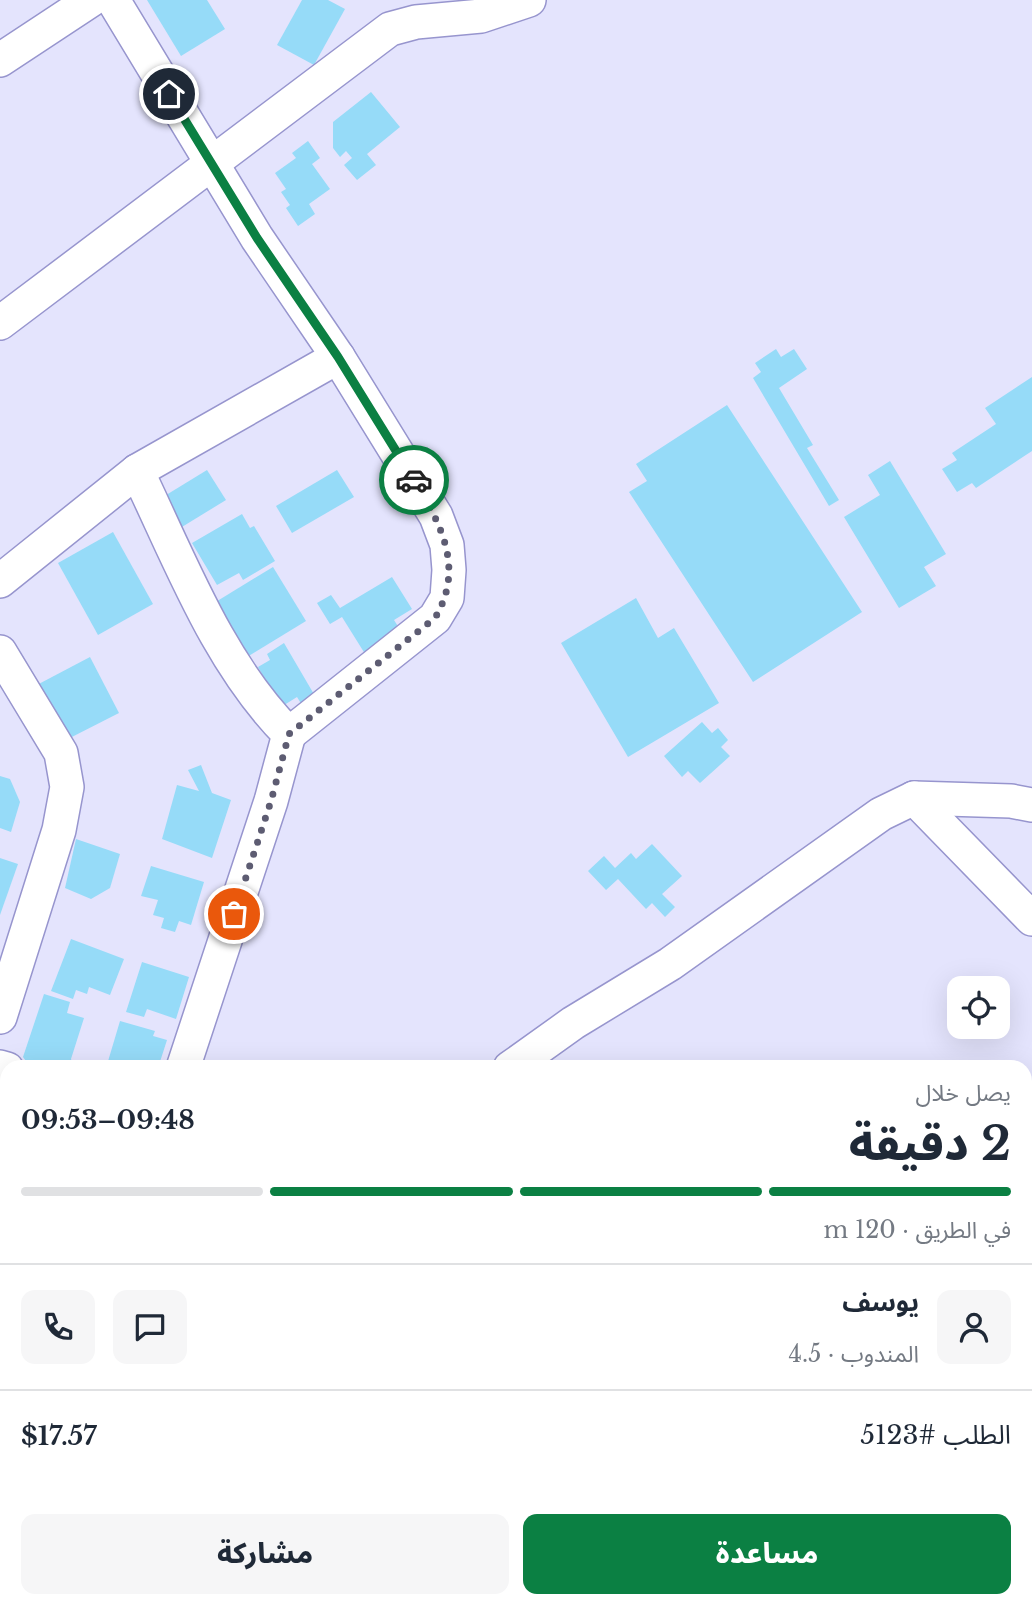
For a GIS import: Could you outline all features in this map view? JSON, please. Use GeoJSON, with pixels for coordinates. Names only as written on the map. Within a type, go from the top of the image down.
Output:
{"type":"FeatureCollection","features":[{"type":"Feature","properties":{"kind":"street"},"geometry":{"type":"LineString","coordinates":[[0,60],[91,0]]}},
{"type":"Feature","properties":{"kind":"street"},"geometry":{"type":"LineString","coordinates":[[113,0],[257,238],[338,357],[436,516],[447,545],[447,598],[435,618],[289,734],[271,801],[186,1060]]}},
{"type":"Feature","properties":{"kind":"street"},"geometry":{"type":"LineString","coordinates":[[0,323],[390,29],[409,11],[481,16],[529,0]]}},
{"type":"Feature","properties":{"kind":"street"},"geometry":{"type":"LineString","coordinates":[[0,581],[137,471],[338,357]]}},
{"type":"Feature","properties":{"kind":"street"},"geometry":{"type":"LineString","coordinates":[[137,471],[211,623],[265,711],[289,734]]}},
{"type":"Feature","properties":{"kind":"street"},"geometry":{"type":"LineString","coordinates":[[0,652],[61,753],[67,787],[59,830],[0,1017]]}},
{"type":"Feature","properties":{"kind":"street"},"geometry":{"type":"LineString","coordinates":[[914,798],[1032,919]]}},
{"type":"Feature","properties":{"kind":"street"},"geometry":{"type":"LineString","coordinates":[[521,1060],[573,1023],[670,964],[881,814],[914,798],[1011,801],[1032,805]]}},
{"type":"Feature","properties":{"kind":"building"},"geometry":{"type":"Polygon","coordinates":[[[147,0],[207,0],[225,29],[181,56],[147,0]]]}},
{"type":"Feature","properties":{"kind":"building"},"geometry":{"type":"Polygon","coordinates":[[[302,0],[328,0],[345,9],[314,65],[277,45],[302,0]]]}},
{"type":"Feature","properties":{"kind":"building"},"geometry":{"type":"Polygon","coordinates":[[[371,92],[400,127],[367,154],[376,165],[357,180],[344,165],[352,158],[346,151],[340,157],[333,148],[333,122],[371,92]]]}},
{"type":"Feature","properties":{"kind":"building"},"geometry":{"type":"Polygon","coordinates":[[[308,141],[320,158],[312,164],[330,189],[309,204],[315,214],[298,226],[286,208],[290,205],[281,192],[286,189],[275,173],[296,158],[292,153],[308,141]]]}},
{"type":"Feature","properties":{"kind":"building"},"geometry":{"type":"Polygon","coordinates":[[[776,349],[781,357],[794,349],[807,369],[779,388],[813,445],[807,448],[839,500],[829,506],[753,378],[761,372],[755,363],[776,349]]]}},
{"type":"Feature","properties":{"kind":"building"},"geometry":{"type":"Polygon","coordinates":[[[1032,377],[1032,451],[976,488],[972,483],[957,492],[942,469],[957,460],[952,453],[996,424],[985,408],[1032,377]]]}},
{"type":"Feature","properties":{"kind":"building"},"geometry":{"type":"Polygon","coordinates":[[[727,405],[862,612],[753,682],[629,492],[647,481],[636,464],[727,405]]]}},
{"type":"Feature","properties":{"kind":"building"},"geometry":{"type":"Polygon","coordinates":[[[890,461],[946,554],[924,567],[936,586],[899,608],[844,517],[880,495],[868,475],[890,461]]]}},
{"type":"Feature","properties":{"kind":"building"},"geometry":{"type":"Polygon","coordinates":[[[207,470],[226,500],[177,530],[158,500],[207,470]]]}},
{"type":"Feature","properties":{"kind":"building"},"geometry":{"type":"Polygon","coordinates":[[[337,470],[354,497],[292,533],[276,506],[337,470]]]}},
{"type":"Feature","properties":{"kind":"building"},"geometry":{"type":"Polygon","coordinates":[[[242,514],[250,528],[254,526],[275,561],[243,580],[239,573],[217,585],[192,543],[242,514]]]}},
{"type":"Feature","properties":{"kind":"building"},"geometry":{"type":"Polygon","coordinates":[[[113,532],[153,604],[98,635],[58,563],[113,532]]]}},
{"type":"Feature","properties":{"kind":"building"},"geometry":{"type":"Polygon","coordinates":[[[273,567],[306,621],[247,657],[214,603],[273,567]]]}},
{"type":"Feature","properties":{"kind":"building"},"geometry":{"type":"Polygon","coordinates":[[[392,577],[412,609],[394,620],[399,628],[378,641],[382,648],[367,657],[342,617],[330,624],[317,603],[331,595],[340,608],[392,577]]]}},
{"type":"Feature","properties":{"kind":"building"},"geometry":{"type":"Polygon","coordinates":[[[636,598],[658,638],[674,628],[719,703],[628,757],[561,643],[636,598]]]}},
{"type":"Feature","properties":{"kind":"building"},"geometry":{"type":"Polygon","coordinates":[[[284,643],[315,696],[302,705],[297,697],[281,707],[258,667],[270,660],[267,654],[284,643]]]}},
{"type":"Feature","properties":{"kind":"building"},"geometry":{"type":"Polygon","coordinates":[[[90,657],[119,713],[62,742],[33,687],[90,657]]]}},
{"type":"Feature","properties":{"kind":"building"},"geometry":{"type":"Polygon","coordinates":[[[702,722],[712,733],[718,728],[728,740],[721,747],[730,756],[700,783],[688,771],[682,777],[664,756],[702,722]]]}},
{"type":"Feature","properties":{"kind":"building"},"geometry":{"type":"Polygon","coordinates":[[[201,765],[212,793],[231,800],[212,858],[162,839],[177,785],[199,791],[188,770],[201,765]]]}},
{"type":"Feature","properties":{"kind":"building"},"geometry":{"type":"Polygon","coordinates":[[[0,776],[10,779],[20,802],[11,832],[0,828],[0,776]]]}},
{"type":"Feature","properties":{"kind":"building"},"geometry":{"type":"Polygon","coordinates":[[[76,839],[120,854],[110,888],[91,899],[65,888],[76,839]]]}},
{"type":"Feature","properties":{"kind":"building"},"geometry":{"type":"Polygon","coordinates":[[[652,844],[682,876],[662,894],[675,907],[665,917],[652,903],[646,909],[618,879],[606,890],[588,871],[604,856],[615,868],[631,853],[636,859],[652,844]]]}},
{"type":"Feature","properties":{"kind":"building"},"geometry":{"type":"Polygon","coordinates":[[[0,858],[18,864],[0,915],[0,858]]]}},
{"type":"Feature","properties":{"kind":"building"},"geometry":{"type":"Polygon","coordinates":[[[151,866],[204,882],[191,925],[179,921],[175,932],[161,928],[164,918],[153,915],[158,900],[141,896],[151,866]]]}},
{"type":"Feature","properties":{"kind":"building"},"geometry":{"type":"Polygon","coordinates":[[[71,939],[124,959],[110,995],[89,987],[87,994],[76,990],[73,999],[51,991],[71,939]]]}},
{"type":"Feature","properties":{"kind":"building"},"geometry":{"type":"Polygon","coordinates":[[[142,962],[189,977],[176,1019],[147,1009],[144,1017],[126,1012],[142,962]]]}},
{"type":"Feature","properties":{"kind":"building"},"geometry":{"type":"Polygon","coordinates":[[[44,994],[70,1002],[67,1013],[84,1018],[71,1060],[25,1060],[23,1057],[44,994]]]}},
{"type":"Feature","properties":{"kind":"building"},"geometry":{"type":"Polygon","coordinates":[[[120,1021],[155,1031],[153,1036],[167,1040],[161,1060],[108,1060],[120,1021]]]}},
{"type":"Feature","properties":{"kind":"way so far"},"geometry":{"type":"LineString","coordinates":[[234,914],[282,766],[289,734],[435,618],[447,598],[447,545],[436,516],[414,480]]}},
{"type":"Feature","properties":{"kind":"route"},"geometry":{"type":"LineString","coordinates":[[169,94],[257,238],[338,357],[414,480]]}}]}
